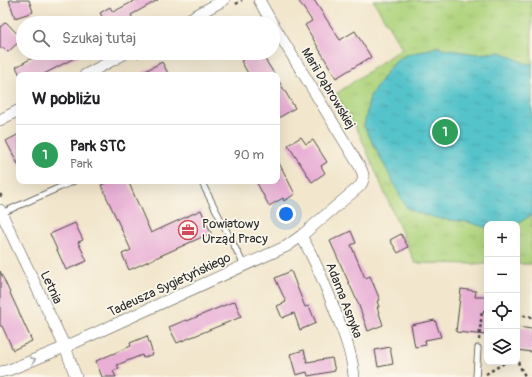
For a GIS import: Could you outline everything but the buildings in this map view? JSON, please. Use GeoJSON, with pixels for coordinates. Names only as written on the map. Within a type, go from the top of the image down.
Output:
{"type":"FeatureCollection","features":[{"type":"Feature","properties":{"kind":"street"},"geometry":{"type":"LineString","coordinates":[[195,16],[224,0]]}},
{"type":"Feature","properties":{"kind":"street","name":"Marii Dąbrowskiej"},"geometry":{"type":"LineString","coordinates":[[259,0],[268,16]]}},
{"type":"Feature","properties":{"kind":"street","name":"Marii Dąbrowskiej"},"geometry":{"type":"LineString","coordinates":[[280,36],[360,167]]}},
{"type":"Feature","properties":{"kind":"street"},"geometry":{"type":"LineString","coordinates":[[91,72],[113,60]]}},
{"type":"Feature","properties":{"kind":"street"},"geometry":{"type":"LineString","coordinates":[[0,120],[16,112]]}},
{"type":"Feature","properties":{"kind":"street","name":"Tadeusza Sygietyńskiego"},"geometry":{"type":"LineString","coordinates":[[0,372],[9,370],[65,347],[287,246],[360,186],[364,180],[360,167]]}},
{"type":"Feature","properties":{"kind":"street","name":"Letnia"},"geometry":{"type":"LineString","coordinates":[[1,212],[65,347],[76,377]]}},
{"type":"Feature","properties":{"kind":"street","name":"Adama Asnyka"},"geometry":{"type":"LineString","coordinates":[[301,236],[312,252],[341,328],[348,348],[354,377]]}},
{"type":"Feature","properties":{"kind":"lane"},"geometry":{"type":"LineString","coordinates":[[1,212],[67,184]]}},
{"type":"Feature","properties":{"kind":"lane"},"geometry":{"type":"LineString","coordinates":[[203,184],[244,265]]}},
{"type":"Feature","properties":{"kind":"lane"},"geometry":{"type":"LineString","coordinates":[[476,377],[478,348]]}},
{"type":"Feature","properties":{"kind":"path"},"geometry":{"type":"LineString","coordinates":[[478,348],[482,311],[484,311]]}},
{"type":"Feature","properties":{"kind":"path"},"geometry":{"type":"LineString","coordinates":[[520,315],[532,317]]}},
{"type":"Feature","properties":{"kind":"path"},"geometry":{"type":"LineString","coordinates":[[480,377],[501,365]]}},
{"type":"Feature","properties":{"kind":"path"},"geometry":{"type":"LineString","coordinates":[[519,365],[525,376]]}},
{"type":"Feature","properties":{"kind":"green space"},"geometry":{"type":"Polygon","coordinates":[[[373,0],[532,0],[532,264],[520,264],[520,221],[484,221],[484,264],[415,263],[359,133],[336,94],[402,48],[373,0]]]}},
{"type":"Feature","properties":{"kind":"water"},"geometry":{"type":"Polygon","coordinates":[[[437,47],[476,54],[501,52],[527,64],[532,63],[532,215],[520,222],[484,221],[484,227],[468,222],[441,219],[417,213],[406,207],[364,126],[370,96],[388,70],[398,59],[437,47]]]}},
{"type":"Feature","properties":{"kind":"place","name":"Park STC"},"geometry":{"type":"Point","coordinates":[445,132]}},
{"type":"Feature","properties":{"kind":"place","name":"Powiatowy Urząd Pracy"},"geometry":{"type":"Point","coordinates":[188,230]}}]}
